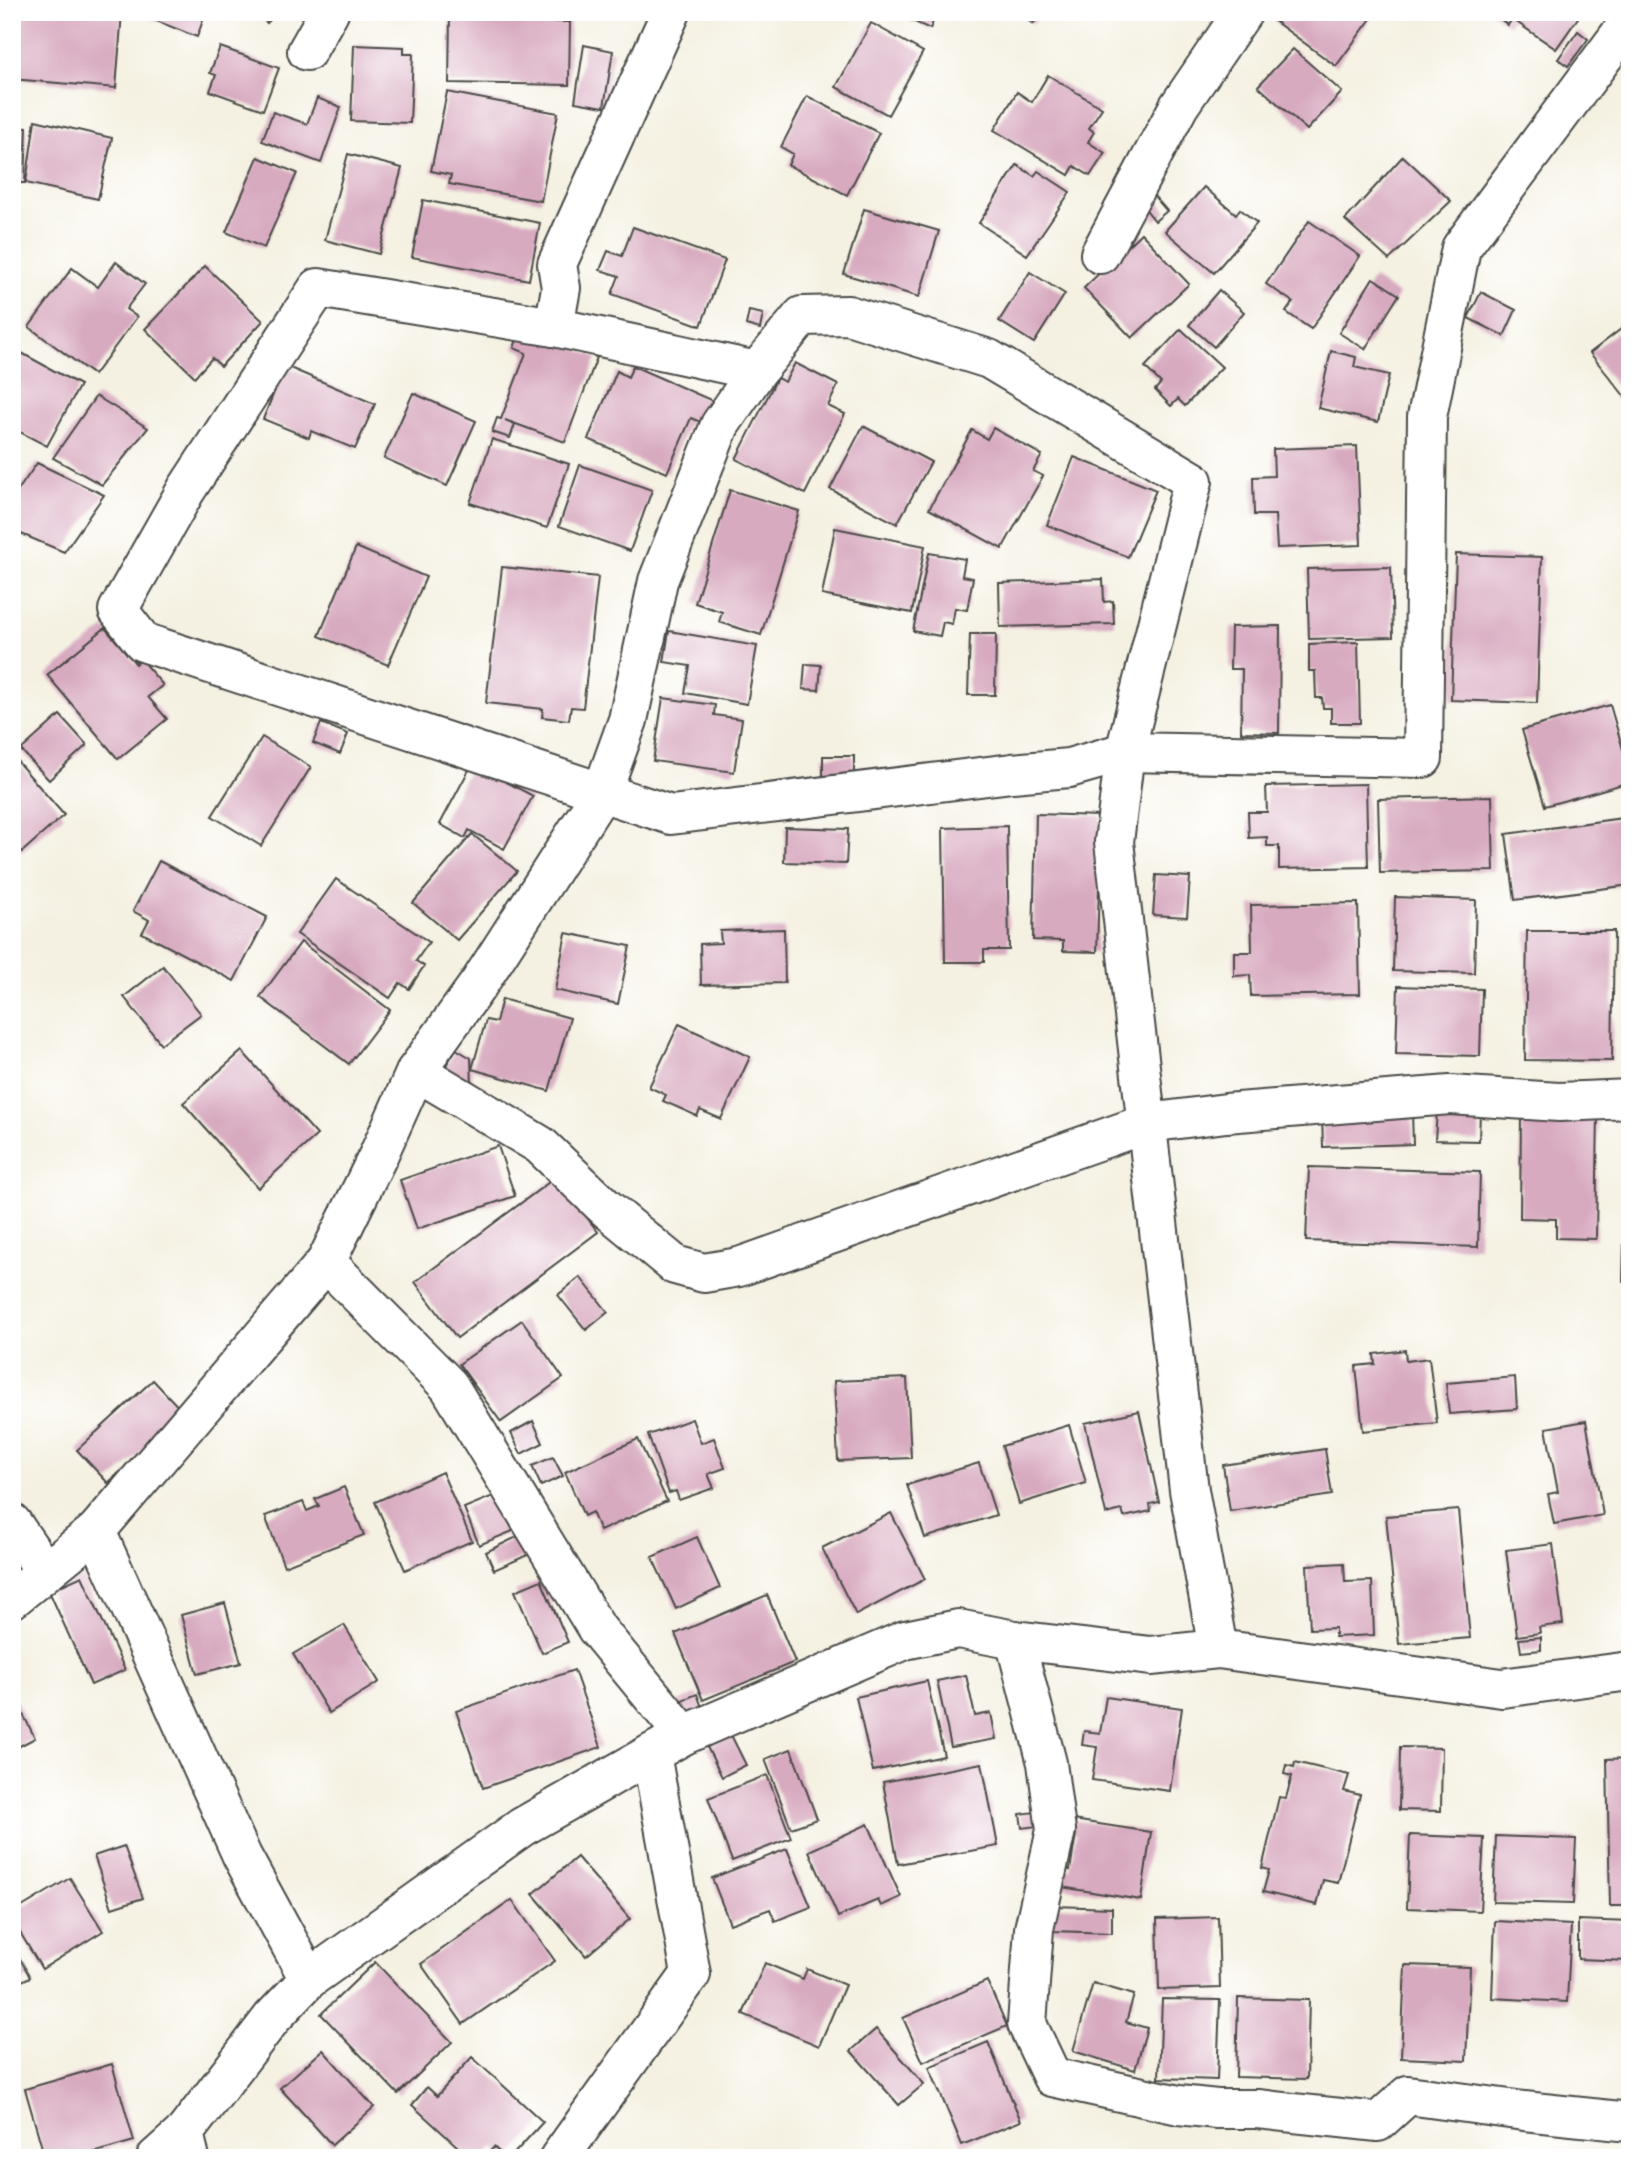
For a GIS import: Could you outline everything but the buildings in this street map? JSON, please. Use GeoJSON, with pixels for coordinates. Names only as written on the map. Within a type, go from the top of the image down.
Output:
{"type":"FeatureCollection","features":[{"type":"Feature","properties":{"kind":"street"},"geometry":{"type":"LineString","coordinates":[[307,51],[329,12]]}},
{"type":"Feature","properties":{"kind":"street"},"geometry":{"type":"LineString","coordinates":[[554,327],[561,288],[557,264],[671,12]]}},
{"type":"Feature","properties":{"kind":"street"},"geometry":{"type":"LineString","coordinates":[[1100,254],[1179,106],[1243,12]]}},
{"type":"Feature","properties":{"kind":"street"},"geometry":{"type":"LineString","coordinates":[[757,371],[554,327],[318,288],[186,489],[118,610],[144,642],[671,815],[1069,768],[1125,752],[1423,758],[1427,417],[1461,248],[1630,21]]}},
{"type":"Feature","properties":{"kind":"street"},"geometry":{"type":"LineString","coordinates":[[12,1599],[96,1531],[326,1262],[416,1071],[480,982],[602,792],[628,720],[658,580],[720,425],[757,371],[802,316],[848,315],[989,359],[1193,481],[1125,752],[1114,842],[1189,1490],[1218,1649]]}},
{"type":"Feature","properties":{"kind":"street"},"geometry":{"type":"LineString","coordinates":[[416,1071],[540,1145],[606,1208],[675,1265],[704,1273],[739,1267],[1148,1123],[1226,1112],[1450,1095],[1559,1102],[1630,1099]]}},
{"type":"Feature","properties":{"kind":"street"},"geometry":{"type":"LineString","coordinates":[[326,1262],[449,1386],[597,1629],[684,1735]]}},
{"type":"Feature","properties":{"kind":"street"},"geometry":{"type":"LineString","coordinates":[[12,1523],[45,1571]]}},
{"type":"Feature","properties":{"kind":"street"},"geometry":{"type":"LineString","coordinates":[[96,1531],[242,1856],[309,1979]]}},
{"type":"Feature","properties":{"kind":"street"},"geometry":{"type":"LineString","coordinates":[[156,2158],[187,2145],[272,2018],[309,1979],[522,1827],[684,1735],[905,1640],[958,1629],[1016,1640],[1151,1656],[1218,1649],[1502,1688],[1630,1671]]}},
{"type":"Feature","properties":{"kind":"street"},"geometry":{"type":"LineString","coordinates":[[1016,1640],[1047,1763],[1056,1830],[1034,1929],[1027,2024],[1052,2077],[1179,2105],[1257,2109],[1378,2122],[1408,2095],[1630,2122]]}},
{"type":"Feature","properties":{"kind":"street"},"geometry":{"type":"LineString","coordinates":[[559,2158],[691,1974],[651,1754]]}}]}
